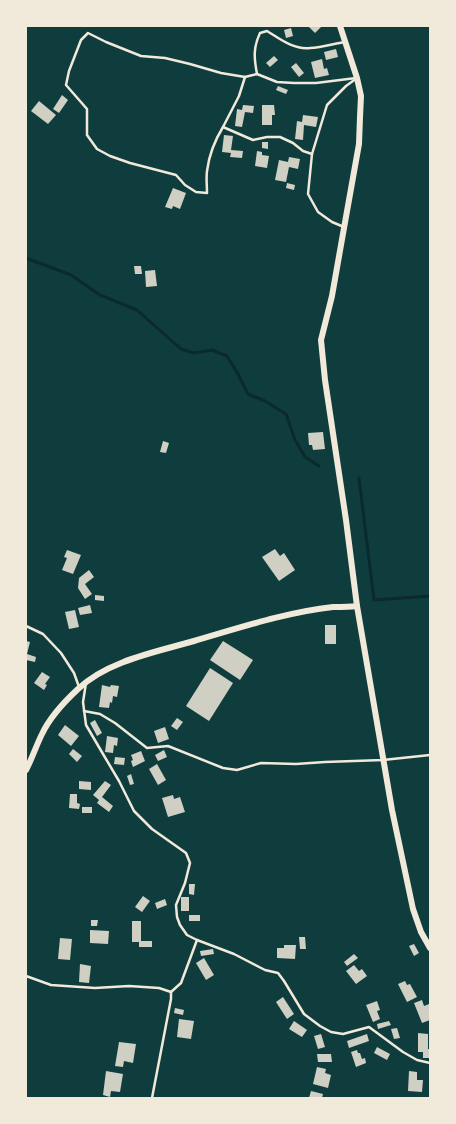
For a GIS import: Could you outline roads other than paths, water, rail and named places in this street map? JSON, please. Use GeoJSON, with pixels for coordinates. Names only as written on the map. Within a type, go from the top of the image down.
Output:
{"type":"FeatureCollection","features":[{"type":"Feature","properties":{"kind":"street"},"geometry":{"type":"LineString","coordinates":[[340,26],[357,78],[361,96],[359,144],[332,296],[321,340],[325,380],[357,606],[383,760],[413,910],[421,932],[430,948]]}},
{"type":"Feature","properties":{"kind":"street"},"geometry":{"type":"LineString","coordinates":[[26,770],[42,733],[64,702],[79,688],[101,673],[129,660],[292,614],[333,607],[357,606]]}},
{"type":"Feature","properties":{"kind":"lane"},"geometry":{"type":"LineString","coordinates":[[257,74],[254,58],[256,41],[260,33],[267,31],[284,42],[310,49],[345,41]]}},
{"type":"Feature","properties":{"kind":"lane"},"geometry":{"type":"LineString","coordinates":[[246,77],[239,96],[215,140],[207,171],[207,193],[196,192],[185,185],[176,175],[130,163],[110,156],[97,149],[86,135],[87,109],[66,85],[69,71],[82,40],[88,33],[141,56],[165,58],[221,73],[246,77],[257,74],[277,82],[294,83],[316,83],[357,78]]}},
{"type":"Feature","properties":{"kind":"lane"},"geometry":{"type":"LineString","coordinates":[[344,228],[318,212],[308,194],[312,154],[327,105],[346,86],[357,78]]}},
{"type":"Feature","properties":{"kind":"lane"},"geometry":{"type":"LineString","coordinates":[[223,127],[254,140],[267,137],[280,137],[293,143],[303,151],[312,154]]}},
{"type":"Feature","properties":{"kind":"lane"},"geometry":{"type":"LineString","coordinates":[[26,626],[43,634],[62,653],[74,673],[79,688]]}},
{"type":"Feature","properties":{"kind":"lane"},"geometry":{"type":"LineString","coordinates":[[87,682],[83,702],[86,725],[119,781],[134,811],[152,829],[186,853],[190,863],[186,883],[176,905],[177,917],[180,925],[187,935],[234,954],[264,970],[278,973],[304,1014],[331,1032],[344,1034],[369,1027],[403,1052],[417,1060],[430,1063]]}},
{"type":"Feature","properties":{"kind":"lane"},"geometry":{"type":"LineString","coordinates":[[84,711],[100,714],[115,723],[146,748],[168,746],[223,768],[237,770],[261,763],[296,764],[383,760],[430,755]]}},
{"type":"Feature","properties":{"kind":"lane"},"geometry":{"type":"LineString","coordinates":[[152,1098],[171,999],[171,992],[181,983],[197,940]]}},
{"type":"Feature","properties":{"kind":"lane"},"geometry":{"type":"LineString","coordinates":[[26,976],[51,985],[95,988],[129,986],[159,988],[171,992]]}},
{"type":"Feature","properties":{"kind":"waterway"},"geometry":{"type":"LineString","coordinates":[[26,258],[71,275],[100,295],[137,310],[181,349],[194,353],[212,350],[227,356],[248,394],[265,401],[286,414],[295,440],[305,457],[319,466]]}},
{"type":"Feature","properties":{"kind":"waterway"},"geometry":{"type":"LineString","coordinates":[[359,478],[374,600],[430,596]]}}]}
